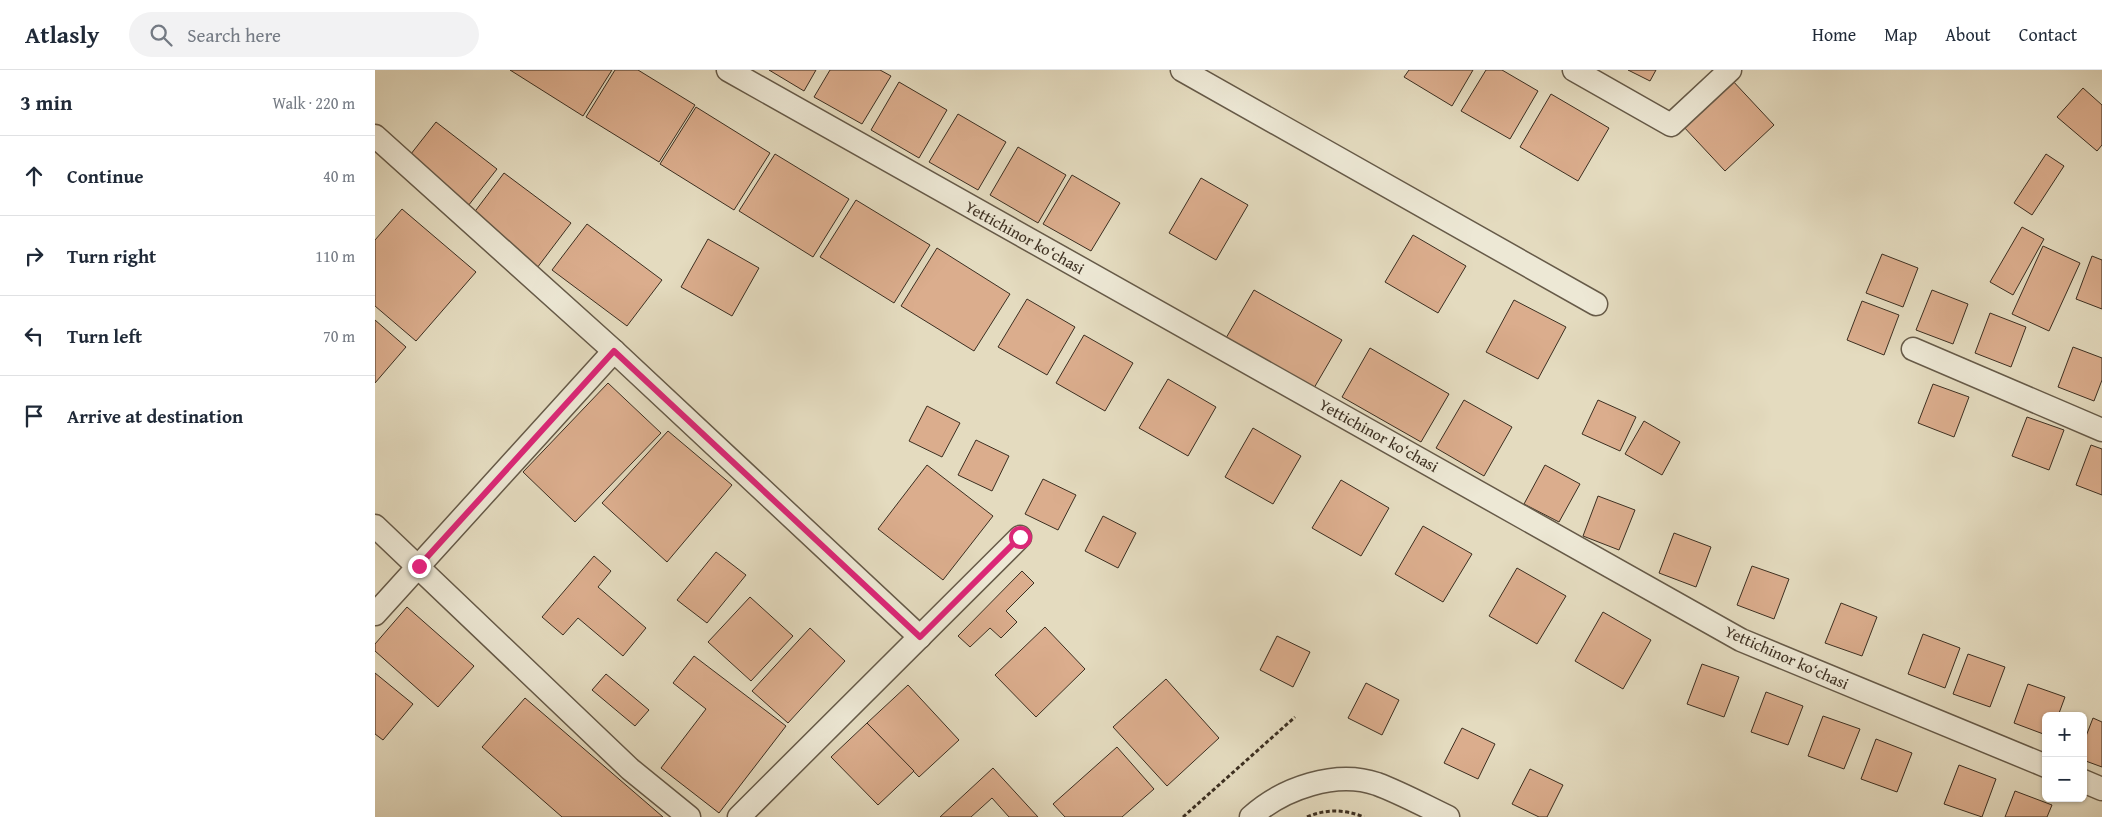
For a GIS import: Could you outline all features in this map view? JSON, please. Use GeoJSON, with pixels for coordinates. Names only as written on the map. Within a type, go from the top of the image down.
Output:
{"type":"FeatureCollection","features":[{"type":"Feature","properties":{"kind":"street","name":"Yettichinor ko‘chasi"},"geometry":{"type":"LineString","coordinates":[[728,70],[1741,640],[2042,764]]}},
{"type":"Feature","properties":{"kind":"street"},"geometry":{"type":"LineString","coordinates":[[1182,70],[1596,304]]}},
{"type":"Feature","properties":{"kind":"street"},"geometry":{"type":"LineString","coordinates":[[1574,70],[1671,125],[1730,70]]}},
{"type":"Feature","properties":{"kind":"street"},"geometry":{"type":"LineString","coordinates":[[375,136],[614,351],[920,637]]}},
{"type":"Feature","properties":{"kind":"street"},"geometry":{"type":"LineString","coordinates":[[1913,349],[2102,430]]}},
{"type":"Feature","properties":{"kind":"street"},"geometry":{"type":"LineString","coordinates":[[375,614],[614,351]]}},
{"type":"Feature","properties":{"kind":"street"},"geometry":{"type":"LineString","coordinates":[[375,526],[419,566],[630,770],[689,817]]}},
{"type":"Feature","properties":{"kind":"street"},"geometry":{"type":"LineString","coordinates":[[739,817],[1020,537]]}},
{"type":"Feature","properties":{"kind":"street"},"geometry":{"type":"LineString","coordinates":[[1251,817],[1275,800],[1298,789],[1330,781],[1346,780],[1377,784],[1448,817]]}},
{"type":"Feature","properties":{"kind":"street"},"geometry":{"type":"LineString","coordinates":[[2087,783],[2102,789]]}},
{"type":"Feature","properties":{"kind":"path"},"geometry":{"type":"LineString","coordinates":[[1183,817],[1295,717]]}},
{"type":"Feature","properties":{"kind":"path"},"geometry":{"type":"LineString","coordinates":[[1307,817],[1318,812],[1339,810],[1364,817]]}},
{"type":"Feature","properties":{"kind":"building"},"geometry":{"type":"Polygon","coordinates":[[[510,70],[612,70],[583,116],[510,70]]]}},
{"type":"Feature","properties":{"kind":"building"},"geometry":{"type":"Polygon","coordinates":[[[615,70],[638,70],[695,105],[659,162],[586,117],[615,70]]]}},
{"type":"Feature","properties":{"kind":"building"},"geometry":{"type":"Polygon","coordinates":[[[769,70],[816,70],[804,91],[769,70]]]}},
{"type":"Feature","properties":{"kind":"building"},"geometry":{"type":"Polygon","coordinates":[[[830,70],[880,70],[891,76],[862,124],[814,97],[830,70]]]}},
{"type":"Feature","properties":{"kind":"building"},"geometry":{"type":"Polygon","coordinates":[[[1409,70],[1473,70],[1452,106],[1404,77],[1409,70]]]}},
{"type":"Feature","properties":{"kind":"building"},"geometry":{"type":"Polygon","coordinates":[[[1486,70],[1502,70],[1538,91],[1510,139],[1461,111],[1486,70]]]}},
{"type":"Feature","properties":{"kind":"building"},"geometry":{"type":"Polygon","coordinates":[[[1628,70],[1656,70],[1650,81],[1628,70]]]}},
{"type":"Feature","properties":{"kind":"building"},"geometry":{"type":"Polygon","coordinates":[[[1731,79],[1774,125],[1725,171],[1682,125],[1731,79]]]}},
{"type":"Feature","properties":{"kind":"building"},"geometry":{"type":"Polygon","coordinates":[[[899,82],[947,110],[919,158],[871,130],[899,82]]]}},
{"type":"Feature","properties":{"kind":"building"},"geometry":{"type":"Polygon","coordinates":[[[2083,88],[2102,105],[2102,145],[2097,151],[2057,117],[2083,88]]]}},
{"type":"Feature","properties":{"kind":"building"},"geometry":{"type":"Polygon","coordinates":[[[1551,94],[1609,128],[1578,181],[1520,147],[1551,94]]]}},
{"type":"Feature","properties":{"kind":"building"},"geometry":{"type":"Polygon","coordinates":[[[696,107],[770,153],[734,210],[660,164],[696,107]]]}},
{"type":"Feature","properties":{"kind":"building"},"geometry":{"type":"Polygon","coordinates":[[[958,114],[1006,142],[978,190],[929,162],[958,114]]]}},
{"type":"Feature","properties":{"kind":"building"},"geometry":{"type":"Polygon","coordinates":[[[436,122],[497,169],[468,206],[407,159],[436,122]]]}},
{"type":"Feature","properties":{"kind":"building"},"geometry":{"type":"Polygon","coordinates":[[[1018,147],[1066,175],[1038,223],[990,195],[1018,147]]]}},
{"type":"Feature","properties":{"kind":"building"},"geometry":{"type":"Polygon","coordinates":[[[775,154],[849,199],[813,257],[739,211],[775,154]]]}},
{"type":"Feature","properties":{"kind":"building"},"geometry":{"type":"Polygon","coordinates":[[[2046,154],[2064,166],[2032,215],[2014,203],[2046,154]]]}},
{"type":"Feature","properties":{"kind":"building"},"geometry":{"type":"Polygon","coordinates":[[[504,173],[571,223],[537,268],[470,218],[504,173]]]}},
{"type":"Feature","properties":{"kind":"building"},"geometry":{"type":"Polygon","coordinates":[[[1072,175],[1120,203],[1091,251],[1043,224],[1072,175]]]}},
{"type":"Feature","properties":{"kind":"building"},"geometry":{"type":"Polygon","coordinates":[[[1201,178],[1248,205],[1216,260],[1169,233],[1201,178]]]}},
{"type":"Feature","properties":{"kind":"building"},"geometry":{"type":"Polygon","coordinates":[[[856,200],[930,245],[894,303],[820,257],[856,200]]]}},
{"type":"Feature","properties":{"kind":"building"},"geometry":{"type":"Polygon","coordinates":[[[402,209],[476,272],[416,341],[375,306],[375,240],[402,209]]]}},
{"type":"Feature","properties":{"kind":"building"},"geometry":{"type":"Polygon","coordinates":[[[587,224],[662,280],[627,326],[552,270],[587,224]]]}},
{"type":"Feature","properties":{"kind":"building"},"geometry":{"type":"Polygon","coordinates":[[[2022,227],[2044,239],[2013,295],[1990,282],[2022,227]]]}},
{"type":"Feature","properties":{"kind":"building"},"geometry":{"type":"Polygon","coordinates":[[[1413,235],[1466,266],[1438,313],[1385,282],[1413,235]]]}},
{"type":"Feature","properties":{"kind":"building"},"geometry":{"type":"Polygon","coordinates":[[[708,239],[759,268],[732,316],[681,287],[708,239]]]}},
{"type":"Feature","properties":{"kind":"building"},"geometry":{"type":"Polygon","coordinates":[[[2043,246],[2080,263],[2049,331],[2012,314],[2043,246]]]}},
{"type":"Feature","properties":{"kind":"building"},"geometry":{"type":"Polygon","coordinates":[[[937,248],[1010,294],[974,351],[901,306],[937,248]]]}},
{"type":"Feature","properties":{"kind":"building"},"geometry":{"type":"Polygon","coordinates":[[[1882,254],[1918,268],[1903,307],[1866,293],[1882,254]]]}},
{"type":"Feature","properties":{"kind":"building"},"geometry":{"type":"Polygon","coordinates":[[[2092,256],[2102,260],[2102,309],[2076,299],[2092,256]]]}},
{"type":"Feature","properties":{"kind":"building"},"geometry":{"type":"Polygon","coordinates":[[[1254,290],[1342,340],[1314,388],[1226,338],[1254,290]]]}},
{"type":"Feature","properties":{"kind":"building"},"geometry":{"type":"Polygon","coordinates":[[[1932,290],[1968,304],[1953,344],[1916,330],[1932,290]]]}},
{"type":"Feature","properties":{"kind":"building"},"geometry":{"type":"Polygon","coordinates":[[[1027,299],[1075,327],[1047,375],[998,347],[1027,299]]]}},
{"type":"Feature","properties":{"kind":"building"},"geometry":{"type":"Polygon","coordinates":[[[1514,300],[1566,327],[1538,379],[1486,352],[1514,300]]]}},
{"type":"Feature","properties":{"kind":"building"},"geometry":{"type":"Polygon","coordinates":[[[1862,301],[1899,315],[1884,355],[1847,340],[1862,301]]]}},
{"type":"Feature","properties":{"kind":"building"},"geometry":{"type":"Polygon","coordinates":[[[1990,313],[2026,327],[2011,367],[1975,353],[1990,313]]]}},
{"type":"Feature","properties":{"kind":"building"},"geometry":{"type":"Polygon","coordinates":[[[375,320],[406,347],[375,383],[375,320]]]}},
{"type":"Feature","properties":{"kind":"building"},"geometry":{"type":"Polygon","coordinates":[[[1084,335],[1133,363],[1105,411],[1056,383],[1084,335]]]}},
{"type":"Feature","properties":{"kind":"building"},"geometry":{"type":"Polygon","coordinates":[[[2073,347],[2102,358],[2102,380],[2094,401],[2058,387],[2073,347]]]}},
{"type":"Feature","properties":{"kind":"building"},"geometry":{"type":"Polygon","coordinates":[[[1370,348],[1449,394],[1421,442],[1342,397],[1370,348]]]}},
{"type":"Feature","properties":{"kind":"building"},"geometry":{"type":"Polygon","coordinates":[[[1168,379],[1216,407],[1188,456],[1139,428],[1168,379]]]}},
{"type":"Feature","properties":{"kind":"building"},"geometry":{"type":"Polygon","coordinates":[[[608,383],[661,433],[575,522],[523,472],[608,383]]]}},
{"type":"Feature","properties":{"kind":"building"},"geometry":{"type":"Polygon","coordinates":[[[1933,384],[1969,397],[1954,437],[1918,423],[1933,384]]]}},
{"type":"Feature","properties":{"kind":"building"},"geometry":{"type":"Polygon","coordinates":[[[1464,400],[1512,427],[1484,476],[1436,448],[1464,400]]]}},
{"type":"Feature","properties":{"kind":"building"},"geometry":{"type":"Polygon","coordinates":[[[1598,400],[1636,417],[1620,451],[1582,434],[1598,400]]]}},
{"type":"Feature","properties":{"kind":"building"},"geometry":{"type":"Polygon","coordinates":[[[927,406],[960,423],[942,457],[909,441],[927,406]]]}},
{"type":"Feature","properties":{"kind":"building"},"geometry":{"type":"Polygon","coordinates":[[[2027,417],[2064,430],[2049,470],[2012,456],[2027,417]]]}},
{"type":"Feature","properties":{"kind":"building"},"geometry":{"type":"Polygon","coordinates":[[[1644,421],[1680,442],[1662,475],[1625,454],[1644,421]]]}},
{"type":"Feature","properties":{"kind":"building"},"geometry":{"type":"Polygon","coordinates":[[[1253,428],[1301,456],[1273,504],[1225,477],[1253,428]]]}},
{"type":"Feature","properties":{"kind":"building"},"geometry":{"type":"Polygon","coordinates":[[[668,431],[732,485],[667,562],[602,503],[668,431]]]}},
{"type":"Feature","properties":{"kind":"building"},"geometry":{"type":"Polygon","coordinates":[[[976,440],[1009,456],[992,491],[958,475],[976,440]]]}},
{"type":"Feature","properties":{"kind":"building"},"geometry":{"type":"Polygon","coordinates":[[[2091,445],[2102,449],[2102,495],[2076,485],[2091,445]]]}},
{"type":"Feature","properties":{"kind":"building"},"geometry":{"type":"Polygon","coordinates":[[[927,465],[993,516],[943,580],[878,529],[927,465]]]}},
{"type":"Feature","properties":{"kind":"building"},"geometry":{"type":"Polygon","coordinates":[[[1545,465],[1580,484],[1559,522],[1524,504],[1545,465]]]}},
{"type":"Feature","properties":{"kind":"building"},"geometry":{"type":"Polygon","coordinates":[[[1043,479],[1076,495],[1058,530],[1025,514],[1043,479]]]}},
{"type":"Feature","properties":{"kind":"building"},"geometry":{"type":"Polygon","coordinates":[[[1341,480],[1389,508],[1361,556],[1312,528],[1341,480]]]}},
{"type":"Feature","properties":{"kind":"building"},"geometry":{"type":"Polygon","coordinates":[[[1598,496],[1635,510],[1619,550],[1583,536],[1598,496]]]}},
{"type":"Feature","properties":{"kind":"building"},"geometry":{"type":"Polygon","coordinates":[[[1103,516],[1136,533],[1118,568],[1085,551],[1103,516]]]}},
{"type":"Feature","properties":{"kind":"building"},"geometry":{"type":"Polygon","coordinates":[[[1423,526],[1472,554],[1443,602],[1395,574],[1423,526]]]}},
{"type":"Feature","properties":{"kind":"building"},"geometry":{"type":"Polygon","coordinates":[[[1674,533],[1711,547],[1696,587],[1659,573],[1674,533]]]}},
{"type":"Feature","properties":{"kind":"building"},"geometry":{"type":"Polygon","coordinates":[[[716,552],[746,575],[707,623],[677,600],[716,552]]]}},
{"type":"Feature","properties":{"kind":"building"},"geometry":{"type":"Polygon","coordinates":[[[594,556],[611,571],[598,587],[646,628],[623,656],[578,618],[563,635],[542,617],[594,556]]]}},
{"type":"Feature","properties":{"kind":"building"},"geometry":{"type":"Polygon","coordinates":[[[1752,566],[1789,579],[1774,619],[1737,605],[1752,566]]]}},
{"type":"Feature","properties":{"kind":"building"},"geometry":{"type":"Polygon","coordinates":[[[1517,568],[1566,596],[1537,644],[1489,616],[1517,568]]]}},
{"type":"Feature","properties":{"kind":"building"},"geometry":{"type":"Polygon","coordinates":[[[1022,571],[1034,583],[1006,611],[1017,622],[1001,638],[990,628],[970,647],[958,636],[1022,571]]]}},
{"type":"Feature","properties":{"kind":"building"},"geometry":{"type":"Polygon","coordinates":[[[750,597],[793,636],[751,681],[708,642],[750,597]]]}},
{"type":"Feature","properties":{"kind":"building"},"geometry":{"type":"Polygon","coordinates":[[[1841,603],[1877,617],[1862,656],[1825,643],[1841,603]]]}},
{"type":"Feature","properties":{"kind":"building"},"geometry":{"type":"Polygon","coordinates":[[[407,607],[474,666],[438,707],[375,651],[375,644],[407,607]]]}},
{"type":"Feature","properties":{"kind":"building"},"geometry":{"type":"Polygon","coordinates":[[[1603,612],[1651,640],[1623,689],[1575,661],[1603,612]]]}},
{"type":"Feature","properties":{"kind":"building"},"geometry":{"type":"Polygon","coordinates":[[[1045,627],[1085,669],[1036,717],[995,675],[1045,627]]]}},
{"type":"Feature","properties":{"kind":"building"},"geometry":{"type":"Polygon","coordinates":[[[810,628],[845,661],[788,723],[752,691],[810,628]]]}},
{"type":"Feature","properties":{"kind":"building"},"geometry":{"type":"Polygon","coordinates":[[[1923,634],[1960,648],[1945,688],[1908,674],[1923,634]]]}},
{"type":"Feature","properties":{"kind":"building"},"geometry":{"type":"Polygon","coordinates":[[[1277,636],[1310,652],[1293,687],[1260,670],[1277,636]]]}},
{"type":"Feature","properties":{"kind":"building"},"geometry":{"type":"Polygon","coordinates":[[[1968,654],[2005,667],[1990,707],[1953,694],[1968,654]]]}},
{"type":"Feature","properties":{"kind":"building"},"geometry":{"type":"Polygon","coordinates":[[[694,656],[786,726],[719,813],[661,768],[706,709],[673,683],[694,656]]]}},
{"type":"Feature","properties":{"kind":"building"},"geometry":{"type":"Polygon","coordinates":[[[1702,664],[1739,677],[1724,717],[1687,704],[1702,664]]]}},
{"type":"Feature","properties":{"kind":"building"},"geometry":{"type":"Polygon","coordinates":[[[375,673],[413,704],[383,740],[375,734],[375,673]]]}},
{"type":"Feature","properties":{"kind":"building"},"geometry":{"type":"Polygon","coordinates":[[[606,674],[649,710],[635,726],[592,690],[606,674]]]}},
{"type":"Feature","properties":{"kind":"building"},"geometry":{"type":"Polygon","coordinates":[[[1166,679],[1219,738],[1167,786],[1113,727],[1166,679]]]}},
{"type":"Feature","properties":{"kind":"building"},"geometry":{"type":"Polygon","coordinates":[[[1366,683],[1399,700],[1382,735],[1348,718],[1366,683]]]}},
{"type":"Feature","properties":{"kind":"building"},"geometry":{"type":"Polygon","coordinates":[[[2028,684],[2065,697],[2059,712],[2042,712],[2042,734],[2014,723],[2028,684]]]}},
{"type":"Feature","properties":{"kind":"building"},"geometry":{"type":"Polygon","coordinates":[[[908,685],[959,740],[919,777],[867,723],[908,685]]]}},
{"type":"Feature","properties":{"kind":"building"},"geometry":{"type":"Polygon","coordinates":[[[1766,692],[1803,706],[1788,745],[1751,732],[1766,692]]]}},
{"type":"Feature","properties":{"kind":"building"},"geometry":{"type":"Polygon","coordinates":[[[525,698],[663,817],[562,817],[482,747],[525,698]]]}},
{"type":"Feature","properties":{"kind":"building"},"geometry":{"type":"Polygon","coordinates":[[[1823,716],[1860,729],[1844,769],[1808,756],[1823,716]]]}},
{"type":"Feature","properties":{"kind":"building"},"geometry":{"type":"Polygon","coordinates":[[[2093,718],[2102,722],[2102,767],[2087,761],[2087,734],[2093,718]]]}},
{"type":"Feature","properties":{"kind":"building"},"geometry":{"type":"Polygon","coordinates":[[[867,723],[914,771],[878,805],[831,757],[867,723]]]}},
{"type":"Feature","properties":{"kind":"building"},"geometry":{"type":"Polygon","coordinates":[[[1462,728],[1495,744],[1478,779],[1444,763],[1462,728]]]}},
{"type":"Feature","properties":{"kind":"building"},"geometry":{"type":"Polygon","coordinates":[[[1876,739],[1912,753],[1897,792],[1861,779],[1876,739]]]}},
{"type":"Feature","properties":{"kind":"building"},"geometry":{"type":"Polygon","coordinates":[[[1117,747],[1154,789],[1122,817],[1065,817],[1053,804],[1117,747]]]}},
{"type":"Feature","properties":{"kind":"building"},"geometry":{"type":"Polygon","coordinates":[[[1959,765],[1996,779],[1982,817],[1944,804],[1959,765]]]}},
{"type":"Feature","properties":{"kind":"building"},"geometry":{"type":"Polygon","coordinates":[[[993,768],[1038,817],[1009,817],[992,798],[971,817],[940,817],[993,768]]]}},
{"type":"Feature","properties":{"kind":"building"},"geometry":{"type":"Polygon","coordinates":[[[1530,769],[1563,785],[1547,817],[1539,817],[1512,804],[1530,769]]]}},
{"type":"Feature","properties":{"kind":"building"},"geometry":{"type":"Polygon","coordinates":[[[2015,791],[2052,805],[2047,817],[2005,817],[2015,791]]]}},
{"type":"Feature","properties":{"kind":"route"},"geometry":{"type":"LineString","coordinates":[[419,566],[614,351],[920,637],[1020,537]]}}]}
